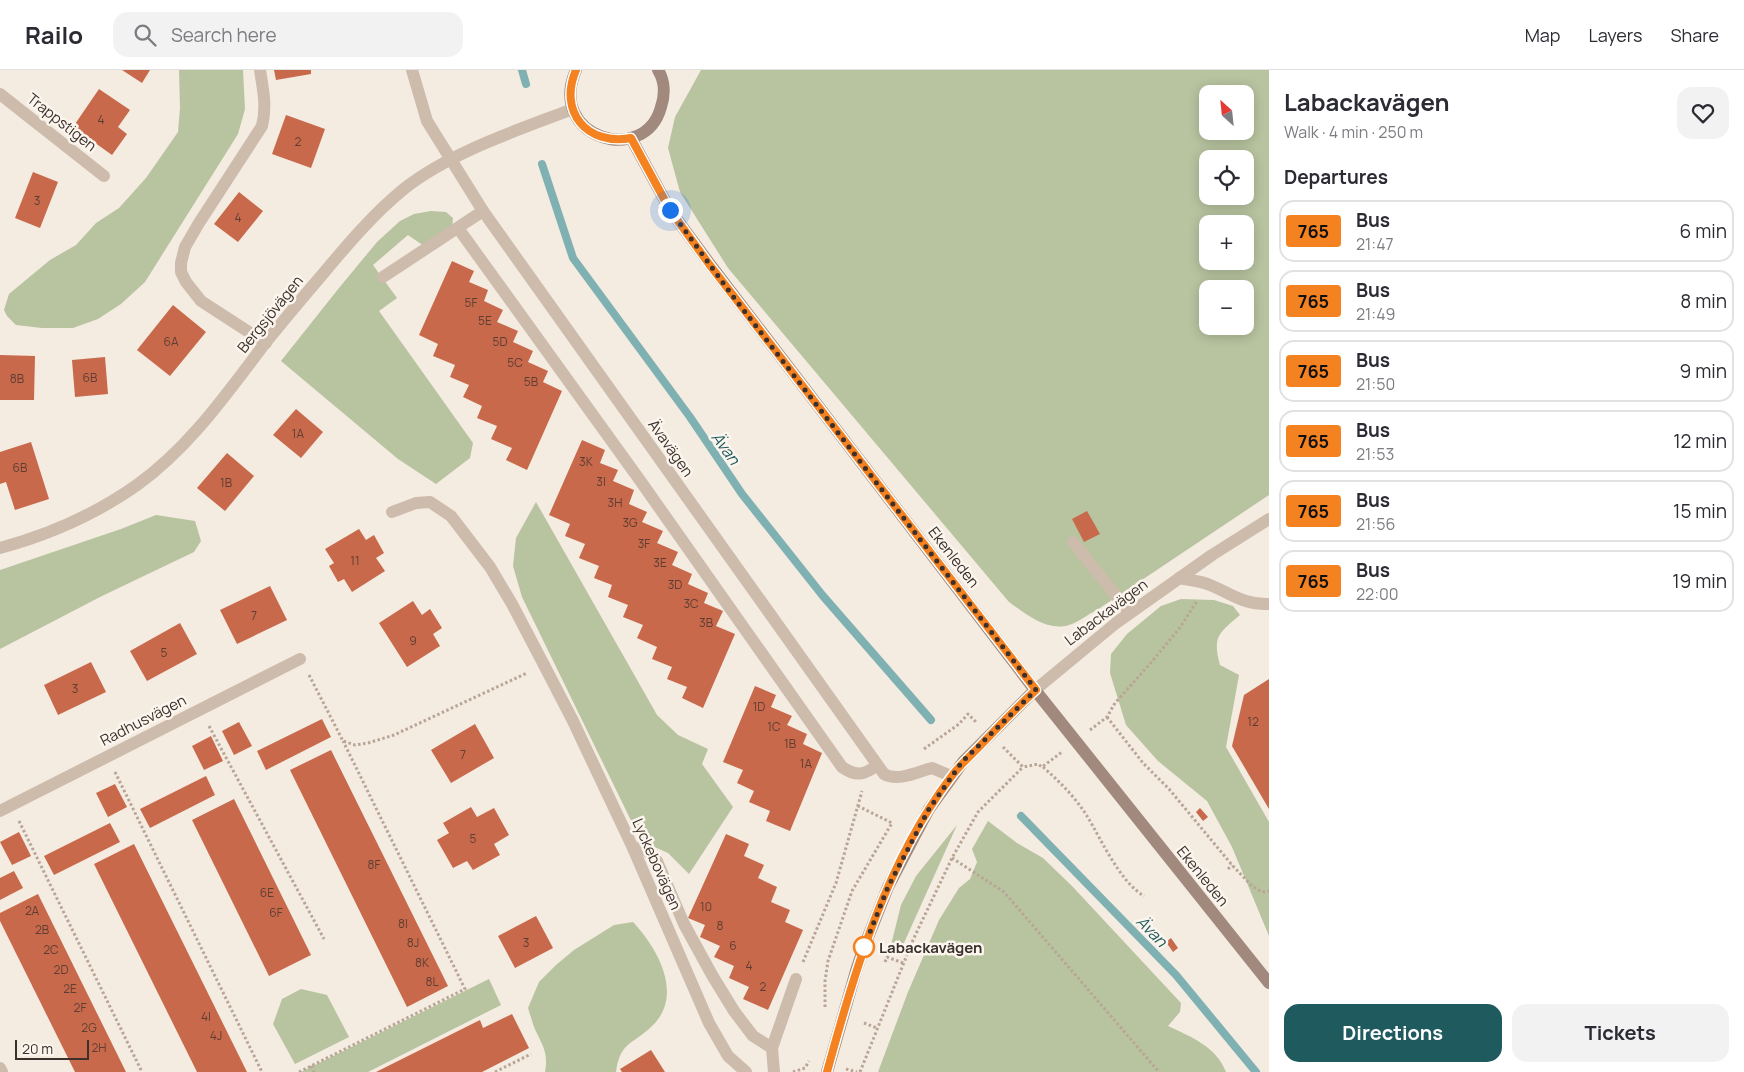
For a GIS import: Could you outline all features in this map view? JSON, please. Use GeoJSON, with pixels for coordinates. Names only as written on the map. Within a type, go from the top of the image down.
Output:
{"type":"FeatureCollection","features":[{"type":"Feature","properties":{"kind":"street"},"geometry":{"type":"LineString","coordinates":[[260,70],[265,101],[262,126],[185,247],[181,272],[186,282],[201,301],[266,343]]}},
{"type":"Feature","properties":{"kind":"street","name":"Ävavägen"},"geometry":{"type":"LineString","coordinates":[[412,70],[427,121],[483,211],[872,769],[890,778],[901,777],[932,768],[951,776]]}},
{"type":"Feature","properties":{"kind":"street"},"geometry":{"type":"LineString","coordinates":[[576,70],[570,89],[573,109],[586,129],[607,139],[619,140],[631,138],[643,132],[653,123],[660,112],[664,99],[664,86],[658,70]]}},
{"type":"Feature","properties":{"kind":"street","name":"Trappstigen"},"geometry":{"type":"LineString","coordinates":[[0,94],[104,176]]}},
{"type":"Feature","properties":{"kind":"street","name":"Bergsjövägen"},"geometry":{"type":"LineString","coordinates":[[0,548],[68,524],[109,504],[138,484],[170,457],[204,423],[266,343],[354,237],[406,188],[450,159],[573,109]]}},
{"type":"Feature","properties":{"kind":"street","name":"Ekenleden"},"geometry":{"type":"LineString","coordinates":[[631,138],[670,210],[709,264],[1036,690],[1269,983]]}},
{"type":"Feature","properties":{"kind":"street"},"geometry":{"type":"LineString","coordinates":[[383,277],[483,211]]}},
{"type":"Feature","properties":{"kind":"street"},"geometry":{"type":"LineString","coordinates":[[458,228],[639,478],[842,767],[851,773],[872,769]]}},
{"type":"Feature","properties":{"kind":"street","name":"Lyckebovägen"},"geometry":{"type":"LineString","coordinates":[[392,512],[416,503],[430,502],[451,516],[490,567],[512,604],[573,721],[633,848],[709,1022],[728,1056],[746,1072]]}},
{"type":"Feature","properties":{"kind":"street","name":"Labackavägen"},"geometry":{"type":"LineString","coordinates":[[827,1072],[856,970],[888,887],[929,809],[951,776],[990,734],[1036,690],[1089,644],[1179,578],[1269,519]]}},
{"type":"Feature","properties":{"kind":"street"},"geometry":{"type":"LineString","coordinates":[[1073,542],[1130,613]]}},
{"type":"Feature","properties":{"kind":"street"},"geometry":{"type":"LineString","coordinates":[[1179,578],[1209,584],[1255,605],[1269,604]]}},
{"type":"Feature","properties":{"kind":"street","name":"Radhusvägen"},"geometry":{"type":"LineString","coordinates":[[5,808],[300,659]]}},
{"type":"Feature","properties":{"kind":"street"},"geometry":{"type":"LineString","coordinates":[[633,848],[646,850],[657,861],[684,924],[712,976],[734,1011],[753,1036],[772,1048]]}},
{"type":"Feature","properties":{"kind":"street"},"geometry":{"type":"LineString","coordinates":[[774,1072],[772,1048],[796,979]]}},
{"type":"Feature","properties":{"kind":"street"},"geometry":{"type":"LineString","coordinates":[[0,1068],[2,1072]]}},
{"type":"Feature","properties":{"kind":"path"},"geometry":{"type":"LineString","coordinates":[[860,1072],[903,963],[952,858],[978,812],[1023,767],[1038,764],[1042,767],[1107,717],[1115,703],[1179,629],[1209,584]]}},
{"type":"Feature","properties":{"kind":"path"},"geometry":{"type":"LineString","coordinates":[[299,1072],[465,989],[343,741],[300,659]]}},
{"type":"Feature","properties":{"kind":"path"},"geometry":{"type":"LineString","coordinates":[[343,741],[355,745],[394,735],[544,665]]}},
{"type":"Feature","properties":{"kind":"path"},"geometry":{"type":"LineString","coordinates":[[200,710],[324,939]]}},
{"type":"Feature","properties":{"kind":"path"},"geometry":{"type":"LineString","coordinates":[[923,750],[959,724],[968,714],[1023,767]]}},
{"type":"Feature","properties":{"kind":"path"},"geometry":{"type":"LineString","coordinates":[[1107,717],[1143,763],[1169,789],[1232,866],[1252,886],[1262,892],[1269,891]]}},
{"type":"Feature","properties":{"kind":"path"},"geometry":{"type":"LineString","coordinates":[[108,756],[262,1072]]}},
{"type":"Feature","properties":{"kind":"path"},"geometry":{"type":"LineString","coordinates":[[1043,768],[1065,786],[1086,814],[1105,849],[1135,891],[1144,896]]}},
{"type":"Feature","properties":{"kind":"path"},"geometry":{"type":"LineString","coordinates":[[796,979],[836,883],[858,806],[872,769]]}},
{"type":"Feature","properties":{"kind":"path"},"geometry":{"type":"LineString","coordinates":[[824,1015],[828,961],[849,899],[864,869],[878,850],[892,823],[858,806]]}},
{"type":"Feature","properties":{"kind":"path"},"geometry":{"type":"LineString","coordinates":[[5,808],[142,1072]]}},
{"type":"Feature","properties":{"kind":"path"},"geometry":{"type":"LineString","coordinates":[[952,858],[1004,892],[1159,1072]]}},
{"type":"Feature","properties":{"kind":"path"},"geometry":{"type":"LineString","coordinates":[[1228,869],[1232,866]]}},
{"type":"Feature","properties":{"kind":"path"},"geometry":{"type":"LineString","coordinates":[[849,899],[854,900]]}},
{"type":"Feature","properties":{"kind":"path"},"geometry":{"type":"LineString","coordinates":[[885,962],[887,957],[903,963]]}},
{"type":"Feature","properties":{"kind":"path"},"geometry":{"type":"LineString","coordinates":[[828,961],[833,963]]}},
{"type":"Feature","properties":{"kind":"path"},"geometry":{"type":"LineString","coordinates":[[864,1023],[877,1028]]}},
{"type":"Feature","properties":{"kind":"path"},"geometry":{"type":"LineString","coordinates":[[495,1072],[531,1054]]}},
{"type":"Feature","properties":{"kind":"path"},"geometry":{"type":"LineString","coordinates":[[792,1072],[805,1068],[810,1058]]}},
{"type":"Feature","properties":{"kind":"path"},"geometry":{"type":"LineString","coordinates":[[311,1066],[314,1072]]}},
{"type":"Feature","properties":{"kind":"green space"},"geometry":{"type":"Polygon","coordinates":[[[179,70],[243,70],[245,109],[238,134],[145,282],[121,304],[98,319],[73,328],[42,328],[16,325],[4,310],[9,294],[50,260],[76,245],[96,223],[119,208],[146,178],[178,132],[180,108],[179,70]]]}},
{"type":"Feature","properties":{"kind":"green space"},"geometry":{"type":"Polygon","coordinates":[[[701,70],[1269,70],[1269,495],[1097,610],[1076,622],[1061,627],[1037,621],[1009,602],[728,268],[680,192],[668,148],[675,117],[701,70]]]}},
{"type":"Feature","properties":{"kind":"green space"},"geometry":{"type":"Polygon","coordinates":[[[431,211],[446,212],[453,218],[452,229],[424,246],[408,235],[373,265],[397,298],[379,311],[473,443],[470,458],[436,484],[398,459],[281,361],[377,242],[400,221],[414,214],[431,211]]]}},
{"type":"Feature","properties":{"kind":"green space"},"geometry":{"type":"Polygon","coordinates":[[[536,502],[657,715],[678,735],[708,749],[702,764],[733,807],[689,874],[668,853],[641,841],[522,597],[513,566],[516,538],[536,502]]]}},
{"type":"Feature","properties":{"kind":"green space"},"geometry":{"type":"Polygon","coordinates":[[[156,515],[195,521],[201,541],[194,552],[102,596],[0,649],[0,570],[121,529],[156,515]]]}},
{"type":"Feature","properties":{"kind":"green space"},"geometry":{"type":"Polygon","coordinates":[[[1181,599],[1214,600],[1233,606],[1240,615],[1222,631],[1217,641],[1220,665],[1239,675],[1226,747],[1269,822],[1269,936],[1232,847],[1207,801],[1158,761],[1126,725],[1110,673],[1111,654],[1127,634],[1161,606],[1181,599]]]}},
{"type":"Feature","properties":{"kind":"green space"},"geometry":{"type":"Polygon","coordinates":[[[988,821],[1017,843],[1043,858],[1072,886],[1181,1003],[1180,1012],[1168,1026],[1202,1043],[1216,1055],[1226,1072],[878,1072],[908,992],[939,920],[959,888],[970,879],[977,862],[972,849],[988,821]]]}},
{"type":"Feature","properties":{"kind":"green space"},"geometry":{"type":"Polygon","coordinates":[[[957,825],[899,954],[889,953],[901,905],[916,876],[957,825]]]}},
{"type":"Feature","properties":{"kind":"green space"},"geometry":{"type":"Polygon","coordinates":[[[633,922],[652,946],[664,974],[667,988],[666,1002],[660,1016],[650,1028],[627,1046],[620,1055],[616,1072],[545,1072],[545,1053],[528,1008],[539,982],[574,950],[614,925],[633,922]]]}},
{"type":"Feature","properties":{"kind":"green space"},"geometry":{"type":"Polygon","coordinates":[[[489,979],[501,1005],[368,1072],[301,1072],[489,979]]]}},
{"type":"Feature","properties":{"kind":"green space"},"geometry":{"type":"Polygon","coordinates":[[[301,989],[327,995],[349,1037],[295,1064],[273,1024],[282,999],[301,989]]]}},
{"type":"Feature","properties":{"kind":"building"},"geometry":{"type":"Polygon","coordinates":[[[122,70],[150,70],[142,83],[122,70]]]}},
{"type":"Feature","properties":{"kind":"building"},"geometry":{"type":"Polygon","coordinates":[[[274,70],[311,70],[311,74],[276,80],[274,70]]]}},
{"type":"Feature","properties":{"kind":"building"},"geometry":{"type":"Polygon","coordinates":[[[99,89],[130,110],[118,127],[127,134],[112,155],[73,127],[99,89]]]}},
{"type":"Feature","properties":{"kind":"building"},"geometry":{"type":"Polygon","coordinates":[[[286,115],[325,129],[311,168],[272,154],[286,115]]]}},
{"type":"Feature","properties":{"kind":"building"},"geometry":{"type":"Polygon","coordinates":[[[33,172],[58,182],[40,228],[15,218],[33,172]]]}},
{"type":"Feature","properties":{"kind":"building"},"geometry":{"type":"Polygon","coordinates":[[[239,192],[263,211],[238,242],[214,224],[239,192]]]}},
{"type":"Feature","properties":{"kind":"building"},"geometry":{"type":"Polygon","coordinates":[[[452,261],[474,271],[469,282],[488,290],[484,301],[503,310],[497,322],[518,331],[513,342],[533,351],[528,362],[548,371],[543,382],[562,391],[527,470],[506,460],[512,448],[491,439],[497,426],[477,418],[482,406],[463,397],[469,385],[450,377],[455,365],[433,356],[438,344],[419,335],[452,261]]]}},
{"type":"Feature","properties":{"kind":"building"},"geometry":{"type":"Polygon","coordinates":[[[173,305],[206,332],[170,376],[137,350],[173,305]]]}},
{"type":"Feature","properties":{"kind":"building"},"geometry":{"type":"Polygon","coordinates":[[[0,355],[35,356],[34,400],[0,400],[0,355]]]}},
{"type":"Feature","properties":{"kind":"building"},"geometry":{"type":"Polygon","coordinates":[[[105,357],[108,394],[75,397],[72,360],[105,357]]]}},
{"type":"Feature","properties":{"kind":"building"},"geometry":{"type":"Polygon","coordinates":[[[296,409],[323,432],[301,458],[273,435],[296,409]]]}},
{"type":"Feature","properties":{"kind":"building"},"geometry":{"type":"Polygon","coordinates":[[[582,440],[605,450],[600,463],[618,470],[613,481],[634,490],[629,504],[647,512],[642,522],[663,531],[657,543],[678,552],[672,565],[692,574],[688,584],[708,593],[704,603],[723,611],[716,626],[735,634],[703,708],[682,698],[687,687],[667,679],[672,667],[652,659],[657,647],[637,638],[643,625],[623,617],[628,605],[608,597],[612,585],[594,578],[599,566],[579,558],[585,544],[565,536],[570,524],[549,515],[582,440]]]}},
{"type":"Feature","properties":{"kind":"building"},"geometry":{"type":"Polygon","coordinates":[[[31,442],[49,499],[15,510],[6,482],[0,484],[0,452],[31,442]]]}},
{"type":"Feature","properties":{"kind":"building"},"geometry":{"type":"Polygon","coordinates":[[[227,453],[254,476],[225,511],[197,488],[227,453]]]}},
{"type":"Feature","properties":{"kind":"building"},"geometry":{"type":"Polygon","coordinates":[[[1087,511],[1100,534],[1084,542],[1072,519],[1087,511]]]}},
{"type":"Feature","properties":{"kind":"building"},"geometry":{"type":"Polygon","coordinates":[[[359,529],[366,540],[374,535],[384,553],[376,558],[385,571],[352,592],[344,579],[338,582],[329,566],[334,563],[325,549],[359,529]]]}},
{"type":"Feature","properties":{"kind":"building"},"geometry":{"type":"Polygon","coordinates":[[[270,586],[287,620],[237,644],[220,610],[270,586]]]}},
{"type":"Feature","properties":{"kind":"building"},"geometry":{"type":"Polygon","coordinates":[[[413,601],[422,615],[430,609],[442,628],[433,634],[440,646],[407,667],[379,623],[413,601]]]}},
{"type":"Feature","properties":{"kind":"building"},"geometry":{"type":"Polygon","coordinates":[[[180,623],[197,654],[147,681],[130,651],[180,623]]]}},
{"type":"Feature","properties":{"kind":"building"},"geometry":{"type":"Polygon","coordinates":[[[91,662],[106,692],[58,715],[44,685],[91,662]]]}},
{"type":"Feature","properties":{"kind":"building"},"geometry":{"type":"Polygon","coordinates":[[[1269,679],[1269,809],[1232,746],[1244,695],[1269,679]]]}},
{"type":"Feature","properties":{"kind":"building"},"geometry":{"type":"Polygon","coordinates":[[[755,686],[776,695],[771,707],[792,716],[787,725],[807,734],[803,744],[822,753],[790,831],[766,821],[770,811],[749,802],[754,791],[737,783],[743,770],[723,762],[755,686]]]}},
{"type":"Feature","properties":{"kind":"building"},"geometry":{"type":"Polygon","coordinates":[[[322,719],[331,737],[266,770],[257,751],[322,719]]]}},
{"type":"Feature","properties":{"kind":"building"},"geometry":{"type":"Polygon","coordinates":[[[239,722],[252,746],[234,755],[222,731],[239,722]]]}},
{"type":"Feature","properties":{"kind":"building"},"geometry":{"type":"Polygon","coordinates":[[[475,724],[494,758],[451,783],[431,750],[475,724]]]}},
{"type":"Feature","properties":{"kind":"building"},"geometry":{"type":"Polygon","coordinates":[[[211,736],[223,761],[204,770],[192,746],[211,736]]]}},
{"type":"Feature","properties":{"kind":"building"},"geometry":{"type":"Polygon","coordinates":[[[331,750],[448,986],[407,1007],[290,770],[331,750]]]}},
{"type":"Feature","properties":{"kind":"building"},"geometry":{"type":"Polygon","coordinates":[[[206,776],[215,795],[150,828],[140,809],[206,776]]]}},
{"type":"Feature","properties":{"kind":"building"},"geometry":{"type":"Polygon","coordinates":[[[115,784],[127,807],[108,817],[96,793],[115,784]]]}},
{"type":"Feature","properties":{"kind":"building"},"geometry":{"type":"Polygon","coordinates":[[[234,799],[311,955],[269,976],[192,820],[234,799]]]}},
{"type":"Feature","properties":{"kind":"building"},"geometry":{"type":"Polygon","coordinates":[[[471,807],[477,817],[494,808],[509,835],[494,844],[500,855],[473,870],[467,861],[453,868],[437,840],[449,833],[443,823],[471,807]]]}},
{"type":"Feature","properties":{"kind":"building"},"geometry":{"type":"Polygon","coordinates":[[[1200,808],[1208,817],[1203,821],[1196,812],[1200,808]]]}},
{"type":"Feature","properties":{"kind":"building"},"geometry":{"type":"Polygon","coordinates":[[[110,823],[120,842],[54,875],[44,856],[110,823]]]}},
{"type":"Feature","properties":{"kind":"building"},"geometry":{"type":"Polygon","coordinates":[[[19,832],[31,856],[12,865],[0,842],[19,832]]]}},
{"type":"Feature","properties":{"kind":"building"},"geometry":{"type":"Polygon","coordinates":[[[726,834],[749,844],[744,856],[764,865],[758,878],[777,887],[771,902],[790,910],[785,922],[803,930],[768,1010],[743,999],[749,987],[729,978],[734,966],[714,957],[720,946],[700,937],[705,925],[688,918],[726,834]]]}},
{"type":"Feature","properties":{"kind":"building"},"geometry":{"type":"Polygon","coordinates":[[[134,844],[247,1072],[197,1072],[94,864],[134,844]]]}},
{"type":"Feature","properties":{"kind":"building"},"geometry":{"type":"Polygon","coordinates":[[[14,871],[23,888],[0,900],[0,878],[14,871]]]}},
{"type":"Feature","properties":{"kind":"building"},"geometry":{"type":"Polygon","coordinates":[[[38,894],[126,1072],[75,1072],[0,921],[0,913],[38,894]]]}},
{"type":"Feature","properties":{"kind":"building"},"geometry":{"type":"Polygon","coordinates":[[[536,916],[553,948],[515,968],[498,936],[536,916]]]}},
{"type":"Feature","properties":{"kind":"building"},"geometry":{"type":"Polygon","coordinates":[[[1171,938],[1178,948],[1173,952],[1166,942],[1171,938]]]}},
{"type":"Feature","properties":{"kind":"building"},"geometry":{"type":"Polygon","coordinates":[[[512,1014],[529,1048],[482,1072],[376,1072],[480,1020],[483,1028],[512,1014]]]}},
{"type":"Feature","properties":{"kind":"building"},"geometry":{"type":"Polygon","coordinates":[[[651,1050],[665,1072],[622,1072],[620,1069],[651,1050]]]}},
{"type":"Feature","properties":{"kind":"waterway","name":"Ävan"},"geometry":{"type":"LineString","coordinates":[[522,70],[526,84]]}},
{"type":"Feature","properties":{"kind":"waterway","name":"Ävan"},"geometry":{"type":"LineString","coordinates":[[542,164],[573,258],[690,417],[742,494],[823,596],[931,720]]}},
{"type":"Feature","properties":{"kind":"waterway","name":"Ävan"},"geometry":{"type":"LineString","coordinates":[[1021,816],[1176,975],[1256,1072]]}},
{"type":"Feature","properties":{"kind":"bus line","name":"765"},"geometry":{"type":"LineString","coordinates":[[576,70],[572,79],[570,99],[578,120],[586,129],[607,139],[631,138],[670,210],[709,264],[1036,690],[962,762],[929,809],[913,838],[888,887],[864,947],[827,1072]]}},
{"type":"Feature","properties":{"kind":"place","name":"Labackavägen"},"geometry":{"type":"Point","coordinates":[864,947]}},
{"type":"Feature","properties":{"kind":"route"},"geometry":{"type":"LineString","coordinates":[[670,210],[828,421],[1036,690],[962,762],[951,776],[929,809],[888,887],[864,947]]}}]}
